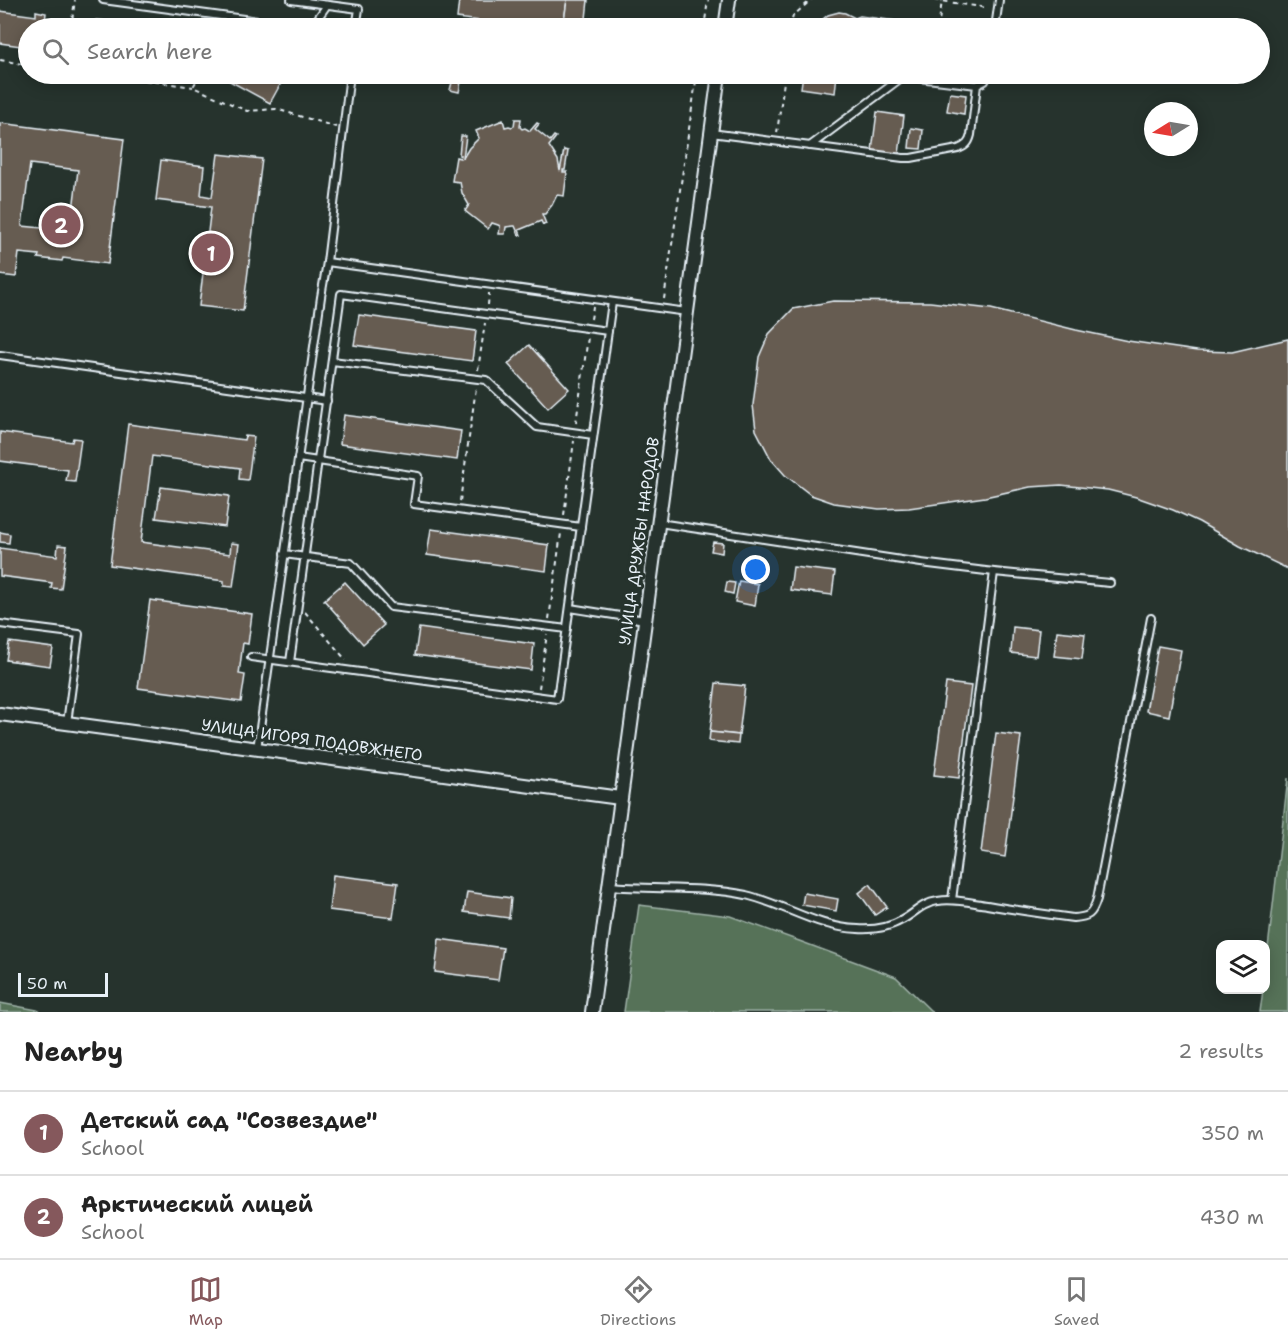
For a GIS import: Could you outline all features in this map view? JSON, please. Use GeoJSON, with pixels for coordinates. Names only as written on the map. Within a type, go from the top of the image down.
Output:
{"type":"FeatureCollection","features":[{"type":"Feature","properties":{"kind":"street"},"geometry":{"type":"LineString","coordinates":[[726,18],[729,0]]}},
{"type":"Feature","properties":{"kind":"street","name":"УЛИЦА ДРУЖБЫ НАРОДОВ"},"geometry":{"type":"LineString","coordinates":[[592,1012],[718,84]]}},
{"type":"Feature","properties":{"kind":"street","name":"УЛИЦА ИГОРЯ ПОДОВЖНЕГО"},"geometry":{"type":"LineString","coordinates":[[0,714],[620,798]]}},
{"type":"Feature","properties":{"kind":"lane"},"geometry":{"type":"LineString","coordinates":[[103,0],[237,18]]}},
{"type":"Feature","properties":{"kind":"lane"},"geometry":{"type":"LineString","coordinates":[[291,0],[359,9],[358,18]]}},
{"type":"Feature","properties":{"kind":"lane"},"geometry":{"type":"LineString","coordinates":[[997,18],[999,0]]}},
{"type":"Feature","properties":{"kind":"lane"},"geometry":{"type":"LineString","coordinates":[[318,18],[327,5]]}},
{"type":"Feature","properties":{"kind":"lane"},"geometry":{"type":"LineString","coordinates":[[257,749],[327,262],[349,84]]}},
{"type":"Feature","properties":{"kind":"lane"},"geometry":{"type":"LineString","coordinates":[[810,146],[893,84]]}},
{"type":"Feature","properties":{"kind":"lane"},"geometry":{"type":"LineString","coordinates":[[711,133],[911,158],[958,149],[969,141],[977,85],[970,84]]}},
{"type":"Feature","properties":{"kind":"lane"},"geometry":{"type":"LineString","coordinates":[[327,262],[687,312]]}},
{"type":"Feature","properties":{"kind":"lane"},"geometry":{"type":"LineString","coordinates":[[290,662],[341,294],[608,331]]}},
{"type":"Feature","properties":{"kind":"lane"},"geometry":{"type":"LineString","coordinates":[[251,657],[557,699],[612,302]]}},
{"type":"Feature","properties":{"kind":"lane"},"geometry":{"type":"LineString","coordinates":[[0,355],[327,401]]}},
{"type":"Feature","properties":{"kind":"lane"},"geometry":{"type":"LineString","coordinates":[[332,361],[486,380],[537,427],[593,435]]}},
{"type":"Feature","properties":{"kind":"lane"},"geometry":{"type":"LineString","coordinates":[[298,458],[418,476],[414,504],[581,527]]}},
{"type":"Feature","properties":{"kind":"lane"},"geometry":{"type":"LineString","coordinates":[[658,523],[855,554],[994,572],[1110,583]]}},
{"type":"Feature","properties":{"kind":"lane"},"geometry":{"type":"LineString","coordinates":[[284,554],[351,563],[391,606],[567,629]]}},
{"type":"Feature","properties":{"kind":"lane"},"geometry":{"type":"LineString","coordinates":[[952,900],[994,572]]}},
{"type":"Feature","properties":{"kind":"lane"},"geometry":{"type":"LineString","coordinates":[[570,608],[645,620]]}},
{"type":"Feature","properties":{"kind":"lane"},"geometry":{"type":"LineString","coordinates":[[609,886],[706,891],[747,896],[818,922],[859,929],[883,927],[902,920],[932,902],[942,900],[1073,918],[1085,917],[1094,911],[1097,899],[1151,618]]}},
{"type":"Feature","properties":{"kind":"lane"},"geometry":{"type":"LineString","coordinates":[[0,624],[79,634],[67,723]]}},
{"type":"Feature","properties":{"kind":"path"},"geometry":{"type":"LineString","coordinates":[[72,18],[75,0]]}},
{"type":"Feature","properties":{"kind":"path"},"geometry":{"type":"LineString","coordinates":[[705,18],[708,0]]}},
{"type":"Feature","properties":{"kind":"path"},"geometry":{"type":"LineString","coordinates":[[792,18],[810,0]]}},
{"type":"Feature","properties":{"kind":"path"},"geometry":{"type":"LineString","coordinates":[[935,0],[998,9]]}},
{"type":"Feature","properties":{"kind":"path"},"geometry":{"type":"LineString","coordinates":[[939,18],[942,1]]}},
{"type":"Feature","properties":{"kind":"path"},"geometry":{"type":"LineString","coordinates":[[0,60],[18,63]]}},
{"type":"Feature","properties":{"kind":"path"},"geometry":{"type":"LineString","coordinates":[[172,84],[193,87],[247,111],[276,109],[343,129]]}},
{"type":"Feature","properties":{"kind":"path"},"geometry":{"type":"LineString","coordinates":[[663,309],[696,84]]}},
{"type":"Feature","properties":{"kind":"path"},"geometry":{"type":"LineString","coordinates":[[776,142],[783,84]]}},
{"type":"Feature","properties":{"kind":"path"},"geometry":{"type":"LineString","coordinates":[[458,510],[490,285]]}},
{"type":"Feature","properties":{"kind":"path"},"geometry":{"type":"LineString","coordinates":[[538,696],[594,299]]}},
{"type":"Feature","properties":{"kind":"path"},"geometry":{"type":"LineString","coordinates":[[299,604],[356,671]]}},
{"type":"Feature","properties":{"kind":"green space"},"geometry":{"type":"Polygon","coordinates":[[[1288,778],[1288,1012],[1260,1012],[1262,994],[1270,994],[1269,940],[1288,778]]]}},
{"type":"Feature","properties":{"kind":"green space"},"geometry":{"type":"Polygon","coordinates":[[[639,905],[730,916],[802,942],[896,977],[932,1012],[624,1012],[639,905]]]}},
{"type":"Feature","properties":{"kind":"green space"},"geometry":{"type":"Polygon","coordinates":[[[0,1003],[37,1010],[41,1012],[0,1012],[0,1003]]]}},
{"type":"Feature","properties":{"kind":"building"},"geometry":{"type":"Polygon","coordinates":[[[459,0],[567,0],[564,18],[457,18],[459,0]]]}},
{"type":"Feature","properties":{"kind":"building"},"geometry":{"type":"Polygon","coordinates":[[[567,0],[588,0],[586,18],[564,18],[567,0]]]}},
{"type":"Feature","properties":{"kind":"building"},"geometry":{"type":"Polygon","coordinates":[[[0,11],[36,16],[36,11],[46,13],[45,18],[18,18],[18,46],[0,43],[0,11]]]}},
{"type":"Feature","properties":{"kind":"building"},"geometry":{"type":"Polygon","coordinates":[[[839,12],[855,18],[824,18],[839,12]]]}},
{"type":"Feature","properties":{"kind":"building"},"geometry":{"type":"Polygon","coordinates":[[[235,84],[280,84],[270,103],[235,84]]]}},
{"type":"Feature","properties":{"kind":"building"},"geometry":{"type":"Polygon","coordinates":[[[452,84],[461,84],[459,92],[450,90],[452,84]]]}},
{"type":"Feature","properties":{"kind":"building"},"geometry":{"type":"Polygon","coordinates":[[[802,84],[836,84],[835,93],[801,88],[802,84]]]}},
{"type":"Feature","properties":{"kind":"building"},"geometry":{"type":"Polygon","coordinates":[[[950,93],[966,95],[964,114],[947,111],[950,93]]]}},
{"type":"Feature","properties":{"kind":"building"},"geometry":{"type":"Polygon","coordinates":[[[877,112],[904,116],[899,154],[872,151],[877,112]]]}},
{"type":"Feature","properties":{"kind":"building"},"geometry":{"type":"Polygon","coordinates":[[[515,119],[521,119],[522,129],[530,131],[537,123],[539,124],[535,129],[550,141],[554,136],[556,137],[549,146],[558,160],[560,171],[564,150],[568,151],[565,170],[563,170],[567,172],[564,196],[557,195],[545,214],[542,214],[546,224],[543,225],[541,221],[519,230],[521,235],[515,226],[506,227],[505,234],[499,234],[500,226],[492,223],[488,229],[465,211],[469,205],[462,193],[460,182],[452,181],[456,157],[460,158],[461,155],[459,155],[461,136],[466,136],[463,158],[479,138],[476,131],[503,120],[505,127],[512,127],[515,119]]]}},
{"type":"Feature","properties":{"kind":"building"},"geometry":{"type":"Polygon","coordinates":[[[0,123],[124,139],[108,264],[63,258],[62,261],[19,253],[16,277],[0,275],[0,123]],[[30,164],[22,226],[42,228],[43,220],[77,225],[79,211],[73,210],[78,170],[30,164]]]}},
{"type":"Feature","properties":{"kind":"building"},"geometry":{"type":"Polygon","coordinates":[[[911,128],[923,130],[921,149],[909,148],[911,128]]]}},
{"type":"Feature","properties":{"kind":"building"},"geometry":{"type":"Polygon","coordinates":[[[218,154],[262,159],[243,311],[199,306],[211,207],[156,200],[161,160],[204,166],[201,195],[212,197],[218,154]]]}},
{"type":"Feature","properties":{"kind":"building"},"geometry":{"type":"Polygon","coordinates":[[[833,301],[930,302],[991,309],[1128,341],[1197,351],[1232,352],[1288,339],[1288,569],[1173,510],[1108,490],[1061,485],[1030,487],[985,497],[909,508],[879,509],[834,503],[811,495],[785,475],[771,459],[756,430],[753,405],[759,357],[769,334],[793,309],[833,301]]]}},
{"type":"Feature","properties":{"kind":"building"},"geometry":{"type":"Polygon","coordinates":[[[359,315],[476,331],[472,361],[354,345],[359,315]]]}},
{"type":"Feature","properties":{"kind":"building"},"geometry":{"type":"Polygon","coordinates":[[[529,345],[569,389],[548,408],[508,364],[529,345]]]}},
{"type":"Feature","properties":{"kind":"building"},"geometry":{"type":"Polygon","coordinates":[[[344,415],[461,431],[457,460],[340,444],[344,415]]]}},
{"type":"Feature","properties":{"kind":"building"},"geometry":{"type":"Polygon","coordinates":[[[128,424],[244,440],[245,436],[254,437],[248,480],[239,479],[240,468],[152,456],[141,542],[230,554],[231,543],[239,544],[233,587],[224,586],[224,581],[110,565],[128,424]]]}},
{"type":"Feature","properties":{"kind":"building"},"geometry":{"type":"Polygon","coordinates":[[[0,432],[72,442],[73,438],[81,439],[75,482],[66,481],[68,470],[0,461],[0,432]]]}},
{"type":"Feature","properties":{"kind":"building"},"geometry":{"type":"Polygon","coordinates":[[[161,487],[229,496],[225,527],[156,518],[161,487]]]}},
{"type":"Feature","properties":{"kind":"building"},"geometry":{"type":"Polygon","coordinates":[[[431,529],[549,545],[546,571],[427,555],[431,529]]]}},
{"type":"Feature","properties":{"kind":"building"},"geometry":{"type":"Polygon","coordinates":[[[0,532],[10,534],[9,543],[0,542],[0,532]]]}},
{"type":"Feature","properties":{"kind":"building"},"geometry":{"type":"Polygon","coordinates":[[[713,542],[723,543],[722,553],[711,551],[713,542]]]}},
{"type":"Feature","properties":{"kind":"building"},"geometry":{"type":"Polygon","coordinates":[[[58,545],[67,546],[61,589],[51,588],[52,583],[0,576],[0,548],[57,556],[58,545]]]}},
{"type":"Feature","properties":{"kind":"building"},"geometry":{"type":"Polygon","coordinates":[[[793,567],[835,572],[832,595],[790,590],[793,567]]]}},
{"type":"Feature","properties":{"kind":"building"},"geometry":{"type":"Polygon","coordinates":[[[739,581],[758,584],[755,606],[735,602],[739,581]]]}},
{"type":"Feature","properties":{"kind":"building"},"geometry":{"type":"Polygon","coordinates":[[[345,582],[384,625],[363,644],[324,600],[345,582]]]}},
{"type":"Feature","properties":{"kind":"building"},"geometry":{"type":"Polygon","coordinates":[[[727,582],[735,583],[733,594],[725,592],[727,582]]]}},
{"type":"Feature","properties":{"kind":"building"},"geometry":{"type":"Polygon","coordinates":[[[150,600],[252,614],[248,644],[243,643],[239,674],[245,675],[241,702],[138,688],[150,600]]]}},
{"type":"Feature","properties":{"kind":"building"},"geometry":{"type":"Polygon","coordinates":[[[1013,627],[1039,630],[1036,656],[1011,653],[1013,627]]]}},
{"type":"Feature","properties":{"kind":"building"},"geometry":{"type":"Polygon","coordinates":[[[419,628],[534,644],[531,670],[415,655],[419,628]]]}},
{"type":"Feature","properties":{"kind":"building"},"geometry":{"type":"Polygon","coordinates":[[[1057,631],[1085,634],[1082,659],[1054,656],[1057,631]]]}},
{"type":"Feature","properties":{"kind":"building"},"geometry":{"type":"Polygon","coordinates":[[[9,642],[53,648],[50,666],[6,660],[9,642]]]}},
{"type":"Feature","properties":{"kind":"building"},"geometry":{"type":"Polygon","coordinates":[[[1158,646],[1181,650],[1169,716],[1146,711],[1158,646]]]}},
{"type":"Feature","properties":{"kind":"building"},"geometry":{"type":"Polygon","coordinates":[[[716,683],[745,686],[739,735],[710,732],[716,683]]]}},
{"type":"Feature","properties":{"kind":"building"},"geometry":{"type":"Polygon","coordinates":[[[946,683],[971,686],[959,778],[934,775],[946,683]]]}},
{"type":"Feature","properties":{"kind":"building"},"geometry":{"type":"Polygon","coordinates":[[[710,732],[739,735],[738,744],[709,741],[710,732]]]}},
{"type":"Feature","properties":{"kind":"building"},"geometry":{"type":"Polygon","coordinates":[[[996,733],[1021,736],[1005,857],[981,853],[996,733]]]}},
{"type":"Feature","properties":{"kind":"building"},"geometry":{"type":"Polygon","coordinates":[[[333,875],[398,883],[393,918],[329,910],[333,875]]]}},
{"type":"Feature","properties":{"kind":"building"},"geometry":{"type":"Polygon","coordinates":[[[870,884],[887,907],[875,915],[859,893],[870,884]]]}},
{"type":"Feature","properties":{"kind":"building"},"geometry":{"type":"Polygon","coordinates":[[[467,892],[511,898],[509,918],[464,912],[467,892]]]}},
{"type":"Feature","properties":{"kind":"building"},"geometry":{"type":"Polygon","coordinates":[[[804,893],[838,899],[836,911],[802,905],[804,893]]]}},
{"type":"Feature","properties":{"kind":"building"},"geometry":{"type":"Polygon","coordinates":[[[439,939],[503,948],[498,980],[435,972],[439,939]]]}},
{"type":"Feature","properties":{"kind":"place","name":"Арктический лицей"},"geometry":{"type":"Point","coordinates":[61,225]}},
{"type":"Feature","properties":{"kind":"place","name":"Детский сад \"Созвездие\""},"geometry":{"type":"Point","coordinates":[211,253]}}]}
